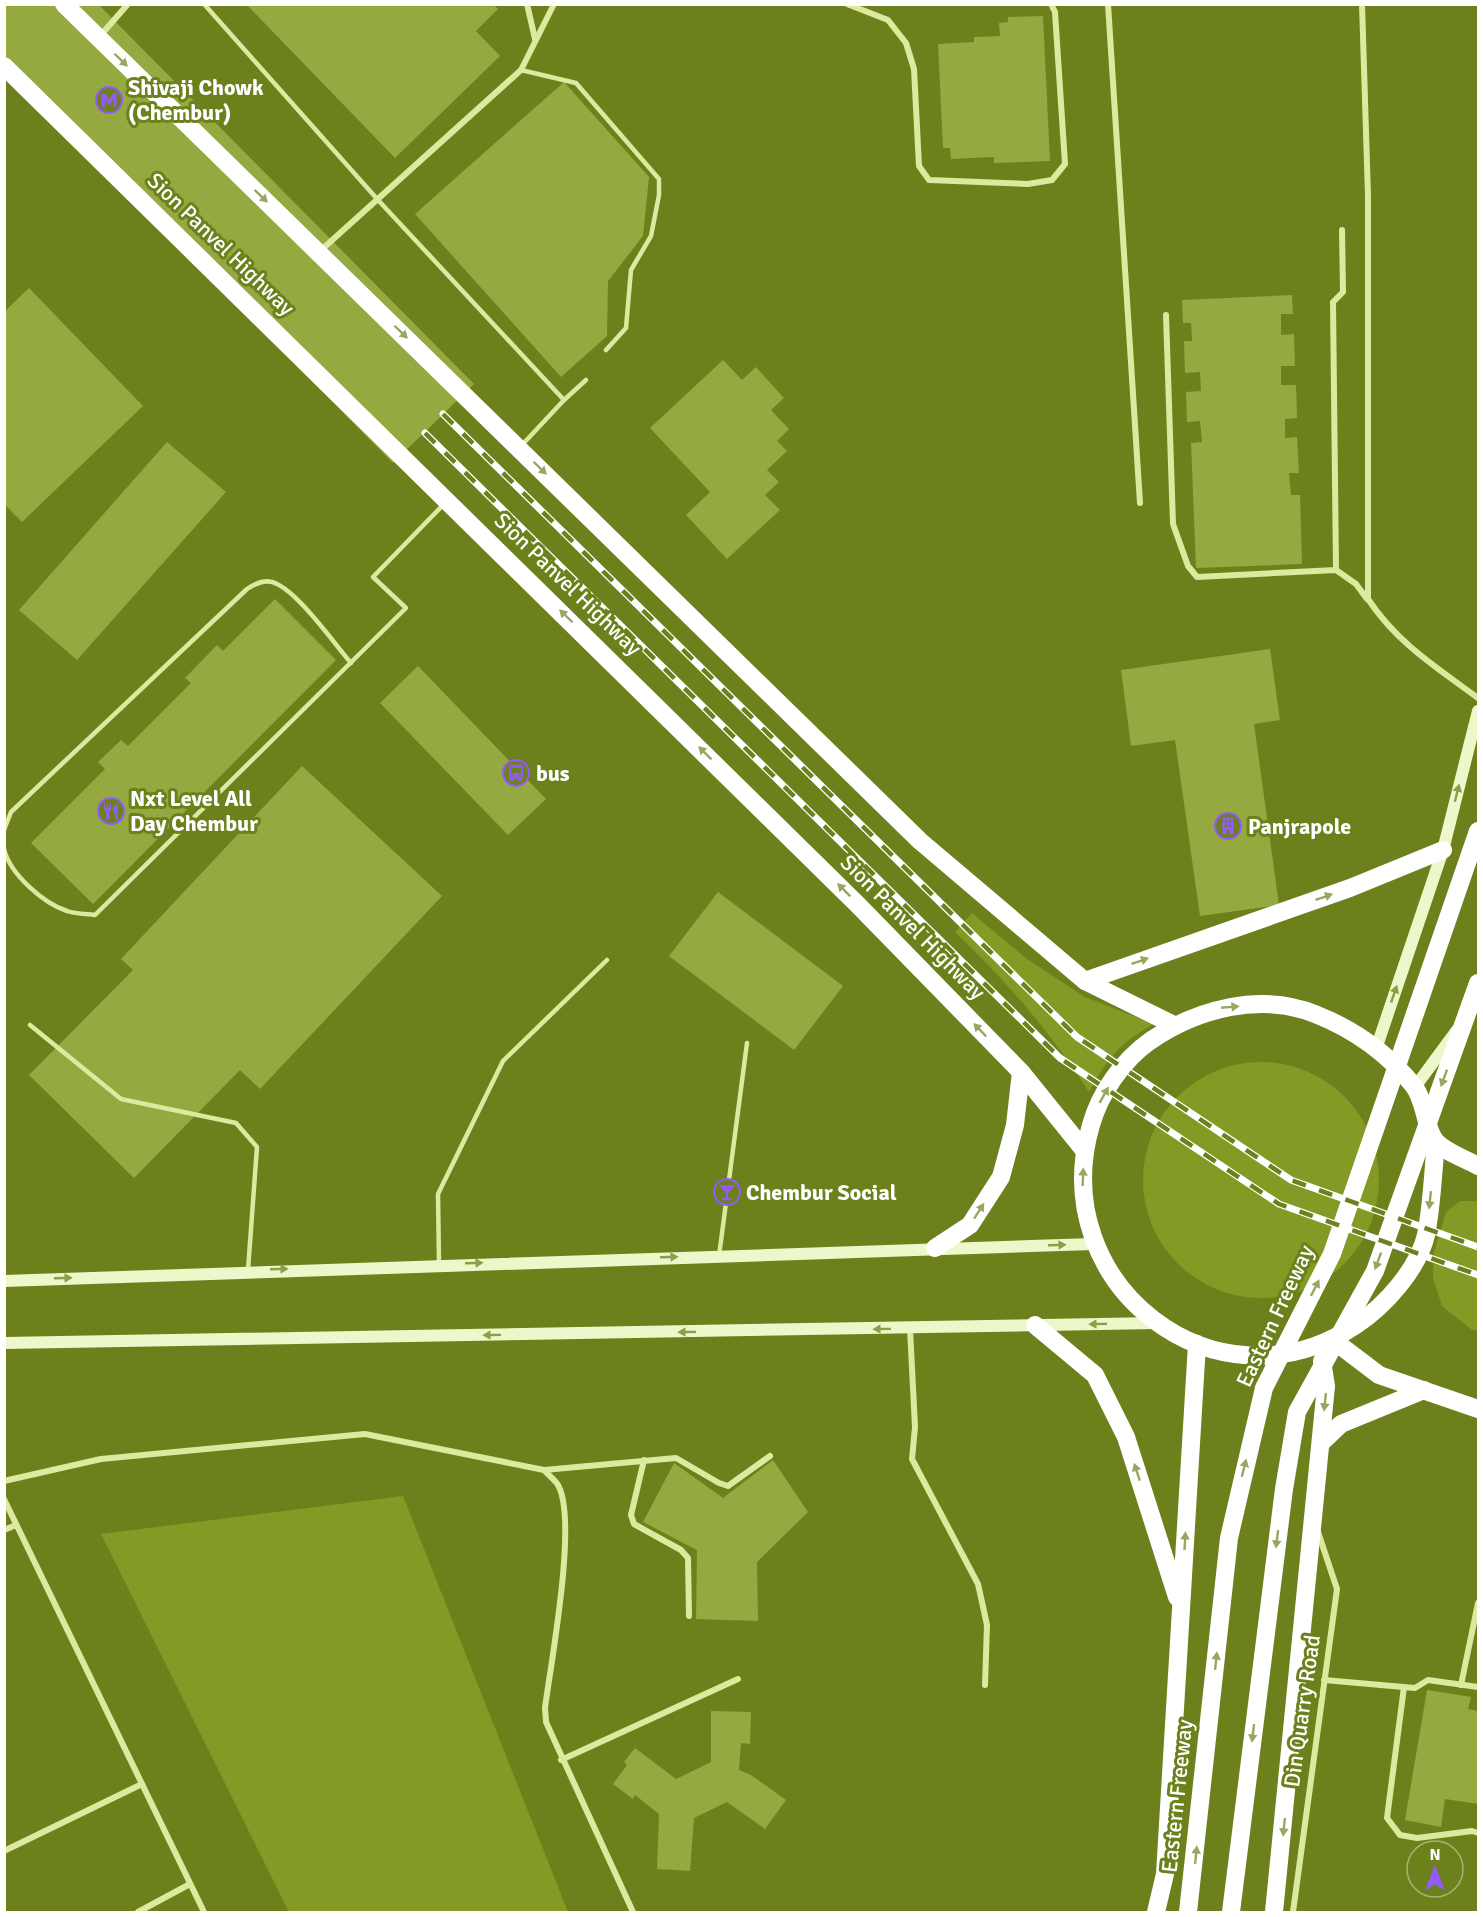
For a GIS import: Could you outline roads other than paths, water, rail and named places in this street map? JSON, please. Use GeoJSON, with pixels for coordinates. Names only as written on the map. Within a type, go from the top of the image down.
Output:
{"type":"FeatureCollection","features":[{"type":"Feature","properties":{"kind":"highway"},"geometry":{"type":"LineString","coordinates":[[64,4],[920,841],[1085,981],[1174,1025]]}},
{"type":"Feature","properties":{"kind":"highway","name":"Sion Panvel Highway"},"geometry":{"type":"LineString","coordinates":[[4,66],[858,905],[1021,1072],[1084,1150]]}},
{"type":"Feature","properties":{"kind":"highway","name":"Eastern Freeway"},"geometry":{"type":"LineString","coordinates":[[1188,1912],[1229,1538],[1264,1388],[1332,1254],[1479,831]]}},
{"type":"Feature","properties":{"kind":"highway"},"geometry":{"type":"LineString","coordinates":[[1085,981],[1350,888],[1443,850]]}},
{"type":"Feature","properties":{"kind":"highway"},"geometry":{"type":"LineString","coordinates":[[1231,1912],[1284,1488],[1297,1412],[1375,1271],[1479,983]]}},
{"type":"Feature","properties":{"kind":"highway"},"geometry":{"type":"LineString","coordinates":[[1266,1004],[1312,1012],[1355,1032],[1415,1087],[1436,1142],[1426,1237],[1405,1279],[1372,1314],[1326,1343],[1288,1353],[1242,1355],[1197,1344],[1156,1323],[1119,1288],[1093,1244],[1082,1198],[1084,1150],[1095,1112],[1114,1077],[1142,1047],[1174,1025],[1219,1008],[1266,1004]]}},
{"type":"Feature","properties":{"kind":"highway"},"geometry":{"type":"LineString","coordinates":[[935,1248],[970,1225],[1001,1177],[1015,1125],[1021,1072]]}},
{"type":"Feature","properties":{"kind":"highway"},"geometry":{"type":"LineString","coordinates":[[1436,1142],[1479,1166]]}},
{"type":"Feature","properties":{"kind":"highway"},"geometry":{"type":"LineString","coordinates":[[1035,1324],[1095,1375],[1126,1437],[1181,1607]]}},
{"type":"Feature","properties":{"kind":"highway"},"geometry":{"type":"LineString","coordinates":[[1326,1343],[1379,1375],[1479,1409]]}},
{"type":"Feature","properties":{"kind":"highway"},"geometry":{"type":"LineString","coordinates":[[1274,1912],[1314,1518],[1326,1386],[1326,1343]]}},
{"type":"Feature","properties":{"kind":"highway"},"geometry":{"type":"LineString","coordinates":[[1156,1912],[1165,1874],[1197,1344]]}},
{"type":"Feature","properties":{"kind":"highway"},"geometry":{"type":"LineString","coordinates":[[1320,1443],[1341,1424],[1424,1390]]}},
{"type":"Feature","properties":{"kind":"main road"},"geometry":{"type":"LineString","coordinates":[[1376,1049],[1443,850],[1479,711]]}},
{"type":"Feature","properties":{"kind":"main road"},"geometry":{"type":"LineString","coordinates":[[1415,1087],[1479,1000]]}},
{"type":"Feature","properties":{"kind":"main road"},"geometry":{"type":"LineString","coordinates":[[4,1281],[248,1270],[1093,1244]]}},
{"type":"Feature","properties":{"kind":"main road"},"geometry":{"type":"LineString","coordinates":[[4,1343],[1156,1323]]}},
{"type":"Feature","properties":{"kind":"street"},"geometry":{"type":"LineString","coordinates":[[98,38],[128,4]]}},
{"type":"Feature","properties":{"kind":"street"},"geometry":{"type":"LineString","coordinates":[[527,4],[536,40]]}},
{"type":"Feature","properties":{"kind":"street"},"geometry":{"type":"LineString","coordinates":[[319,252],[520,70],[554,4]]}},
{"type":"Feature","properties":{"kind":"street"},"geometry":{"type":"LineString","coordinates":[[846,4],[888,20],[906,43],[914,69],[919,166],[929,180],[1028,184],[1052,180],[1065,164],[1055,12],[1051,4]]}},
{"type":"Feature","properties":{"kind":"street"},"geometry":{"type":"LineString","coordinates":[[1108,4],[1140,503]]}},
{"type":"Feature","properties":{"kind":"street"},"geometry":{"type":"LineString","coordinates":[[1362,4],[1368,196],[1368,599]]}},
{"type":"Feature","properties":{"kind":"street"},"geometry":{"type":"LineString","coordinates":[[1336,570],[1333,303],[1343,292],[1342,230]]}},
{"type":"Feature","properties":{"kind":"street"},"geometry":{"type":"LineString","coordinates":[[1166,315],[1173,524],[1188,566],[1197,577],[1336,570],[1356,584],[1384,623],[1401,641],[1479,698]]}},
{"type":"Feature","properties":{"kind":"street"},"geometry":{"type":"LineString","coordinates":[[910,1329],[915,1426],[912,1459],[978,1584],[987,1625],[985,1685]]}},
{"type":"Feature","properties":{"kind":"street"},"geometry":{"type":"LineString","coordinates":[[4,1481],[101,1459],[365,1434],[544,1470],[676,1458],[719,1484],[728,1486],[770,1456]]}},
{"type":"Feature","properties":{"kind":"street"},"geometry":{"type":"LineString","coordinates":[[644,1460],[632,1515],[634,1524],[681,1550],[688,1558],[689,1616]]}},
{"type":"Feature","properties":{"kind":"street"},"geometry":{"type":"LineString","coordinates":[[544,1470],[559,1486],[565,1511],[563,1569],[545,1708],[546,1722],[561,1760],[633,1912]]}},
{"type":"Feature","properties":{"kind":"street"},"geometry":{"type":"LineString","coordinates":[[4,1499],[204,1912]]}},
{"type":"Feature","properties":{"kind":"street","name":"Din Quarry Road"},"geometry":{"type":"LineString","coordinates":[[1293,1912],[1337,1589],[1314,1518]]}},
{"type":"Feature","properties":{"kind":"street"},"geometry":{"type":"LineString","coordinates":[[4,1530],[16,1525]]}},
{"type":"Feature","properties":{"kind":"street"},"geometry":{"type":"LineString","coordinates":[[1461,1685],[1479,1603]]}},
{"type":"Feature","properties":{"kind":"street"},"geometry":{"type":"LineString","coordinates":[[561,1760],[738,1679]]}},
{"type":"Feature","properties":{"kind":"street"},"geometry":{"type":"LineString","coordinates":[[1324,1680],[1415,1688],[1428,1680],[1479,1687]]}},
{"type":"Feature","properties":{"kind":"street"},"geometry":{"type":"LineString","coordinates":[[1404,1687],[1387,1818],[1400,1835],[1418,1838],[1472,1831],[1479,1833]]}},
{"type":"Feature","properties":{"kind":"street"},"geometry":{"type":"LineString","coordinates":[[4,1851],[142,1784]]}},
{"type":"Feature","properties":{"kind":"street"},"geometry":{"type":"LineString","coordinates":[[138,1912],[190,1884]]}},
{"type":"Feature","properties":{"kind":"lane"},"geometry":{"type":"LineString","coordinates":[[204,4],[378,201],[564,400]]}},
{"type":"Feature","properties":{"kind":"lane"},"geometry":{"type":"LineString","coordinates":[[520,70],[576,83],[659,178],[659,195],[651,236],[631,270],[626,328],[606,350]]}},
{"type":"Feature","properties":{"kind":"lane"},"geometry":{"type":"LineString","coordinates":[[519,447],[586,380]]}},
{"type":"Feature","properties":{"kind":"lane"},"geometry":{"type":"LineString","coordinates":[[4,849],[7,859],[25,882],[52,904],[67,912],[95,915],[406,608],[373,578],[448,500]]}},
{"type":"Feature","properties":{"kind":"lane"},"geometry":{"type":"LineString","coordinates":[[4,830],[11,812],[247,589],[260,581],[276,582],[294,597],[351,663]]}},
{"type":"Feature","properties":{"kind":"lane"},"geometry":{"type":"LineString","coordinates":[[439,1264],[438,1194],[503,1061],[607,960]]}},
{"type":"Feature","properties":{"kind":"lane"},"geometry":{"type":"LineString","coordinates":[[30,1025],[121,1099],[236,1123],[257,1147],[248,1270]]}},
{"type":"Feature","properties":{"kind":"lane"},"geometry":{"type":"LineString","coordinates":[[719,1256],[747,1043]]}},
{"type":"Feature","properties":{"kind":"railway"},"geometry":{"type":"LineString","coordinates":[[443,414],[1077,1037],[1291,1180],[1478,1247]]}},
{"type":"Feature","properties":{"kind":"railway"},"geometry":{"type":"LineString","coordinates":[[425,433],[1060,1058],[1279,1204],[1478,1275]]}},
{"type":"Feature","properties":{"kind":"place","name":"Shivaji Chowk (Chembur)"},"geometry":{"type":"Point","coordinates":[109,100]}},
{"type":"Feature","properties":{"kind":"place","name":"bus"},"geometry":{"type":"Point","coordinates":[516,773]}},
{"type":"Feature","properties":{"kind":"place","name":"Nxt Level All Day Chembur"},"geometry":{"type":"Point","coordinates":[111,811]}},
{"type":"Feature","properties":{"kind":"place","name":"Panjrapole"},"geometry":{"type":"Point","coordinates":[1228,826]}},
{"type":"Feature","properties":{"kind":"place","name":"Chembur Social"},"geometry":{"type":"Point","coordinates":[727,1192]}}]}
